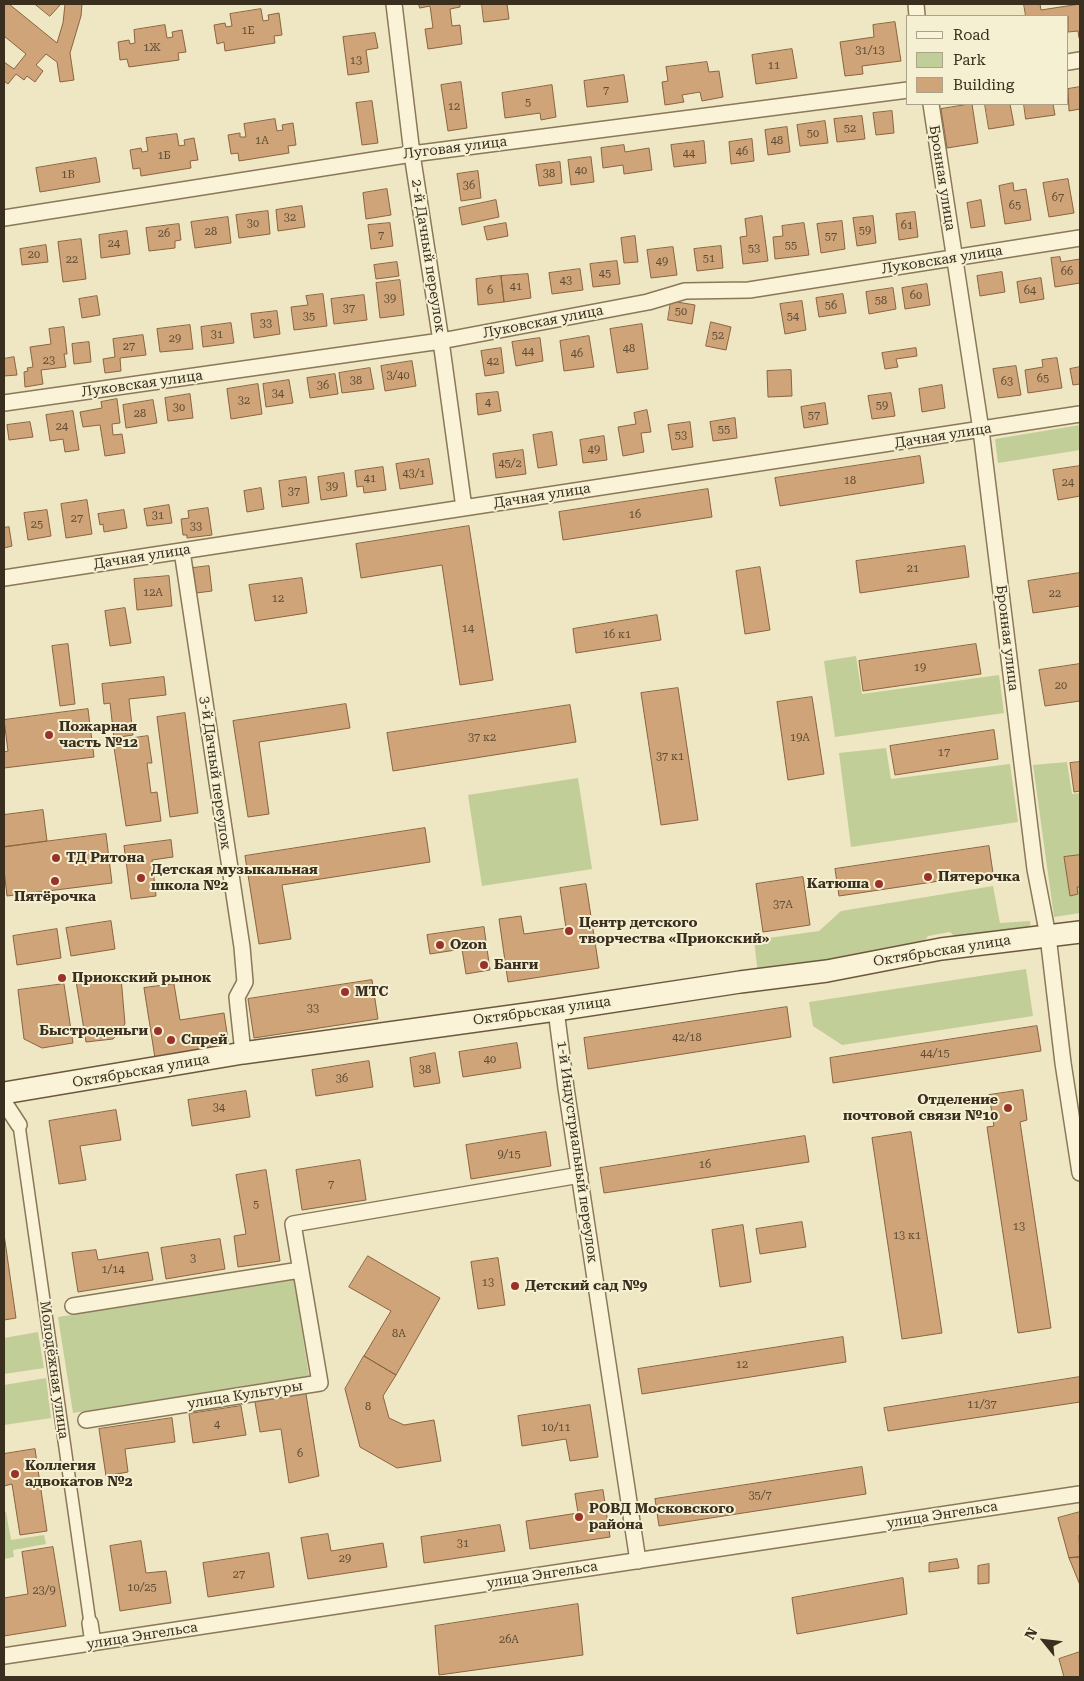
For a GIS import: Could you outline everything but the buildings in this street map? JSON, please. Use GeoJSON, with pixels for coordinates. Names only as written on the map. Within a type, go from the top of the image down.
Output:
{"type":"FeatureCollection","features":[{"type":"Feature","properties":{"kind":"main road","name":"Октябрьская улица"},"geometry":{"type":"LineString","coordinates":[[4,1093],[243,1053],[827,971],[941,949],[1080,932]]}},
{"type":"Feature","properties":{"kind":"street","name":"2-й Дачный переулок"},"geometry":{"type":"LineString","coordinates":[[394,4],[412,154],[441,341],[464,508]]}},
{"type":"Feature","properties":{"kind":"street","name":"Луговая улица"},"geometry":{"type":"LineString","coordinates":[[4,218],[412,154],[906,90]]}},
{"type":"Feature","properties":{"kind":"street","name":"Бронная улица"},"geometry":{"type":"LineString","coordinates":[[931,105],[981,430],[1035,869],[1048,936],[1063,1063],[1080,1173]]}},
{"type":"Feature","properties":{"kind":"street","name":"Луковская улица"},"geometry":{"type":"LineString","coordinates":[[4,404],[441,341],[648,302],[685,291],[749,290],[1080,238]]}},
{"type":"Feature","properties":{"kind":"street","name":"Дачная улица"},"geometry":{"type":"LineString","coordinates":[[4,578],[1080,414]]}},
{"type":"Feature","properties":{"kind":"street","name":"3-й Дачный переулок"},"geometry":{"type":"LineString","coordinates":[[182,551],[242,947],[245,982],[237,997],[243,1053]]}},
{"type":"Feature","properties":{"kind":"street","name":"1-й Индустриальный переулок"},"geometry":{"type":"LineString","coordinates":[[556,1010],[638,1561]]}},
{"type":"Feature","properties":{"kind":"street","name":"Молодёжная улица"},"geometry":{"type":"LineString","coordinates":[[4,1102],[18,1125],[93,1643]]}},
{"type":"Feature","properties":{"kind":"street","name":"улица Культуры"},"geometry":{"type":"LineString","coordinates":[[86,1420],[320,1383],[293,1224],[580,1175]]}},
{"type":"Feature","properties":{"kind":"street"},"geometry":{"type":"LineString","coordinates":[[73,1306],[300,1270]]}},
{"type":"Feature","properties":{"kind":"street","name":"улица Энгельса"},"geometry":{"type":"LineString","coordinates":[[4,1656],[1080,1494]]}},
{"type":"Feature","properties":{"kind":"green space"},"geometry":{"type":"Polygon","coordinates":[[[1080,425],[1080,450],[998,463],[995,439],[1080,425]]]}},
{"type":"Feature","properties":{"kind":"green space"},"geometry":{"type":"Polygon","coordinates":[[[856,656],[862,694],[999,675],[1004,713],[835,737],[824,661],[856,656]]]}},
{"type":"Feature","properties":{"kind":"green space"},"geometry":{"type":"Polygon","coordinates":[[[886,748],[891,779],[1010,764],[1018,822],[851,847],[839,753],[886,748]]]}},
{"type":"Feature","properties":{"kind":"green space"},"geometry":{"type":"Polygon","coordinates":[[[1067,762],[1072,794],[1080,793],[1080,913],[1054,917],[1033,765],[1067,762]]]}},
{"type":"Feature","properties":{"kind":"green space"},"geometry":{"type":"Polygon","coordinates":[[[578,778],[592,869],[482,886],[468,795],[578,778]]]}},
{"type":"Feature","properties":{"kind":"green space"},"geometry":{"type":"Polygon","coordinates":[[[993,886],[1000,923],[1030,921],[1031,933],[962,943],[950,932],[928,936],[919,949],[758,975],[754,940],[819,931],[841,911],[993,886]]]}},
{"type":"Feature","properties":{"kind":"green space"},"geometry":{"type":"Polygon","coordinates":[[[1026,969],[1033,1016],[842,1045],[813,1026],[809,1002],[1026,969]]]}},
{"type":"Feature","properties":{"kind":"green space"},"geometry":{"type":"Polygon","coordinates":[[[294,1280],[309,1376],[73,1413],[58,1317],[294,1280]]]}},
{"type":"Feature","properties":{"kind":"green space"},"geometry":{"type":"Polygon","coordinates":[[[38,1332],[44,1368],[4,1374],[4,1338],[38,1332]]]}},
{"type":"Feature","properties":{"kind":"green space"},"geometry":{"type":"Polygon","coordinates":[[[46,1378],[51,1418],[4,1425],[4,1385],[46,1378]]]}},
{"type":"Feature","properties":{"kind":"green space"},"geometry":{"type":"Polygon","coordinates":[[[4,1512],[6,1512],[11,1540],[44,1535],[46,1544],[13,1550],[14,1557],[4,1559],[4,1512]]]}},
{"type":"Feature","properties":{"kind":"place","name":"Пожарная часть №12"},"geometry":{"type":"Point","coordinates":[49,735]}},
{"type":"Feature","properties":{"kind":"place","name":"ТД Ритона"},"geometry":{"type":"Point","coordinates":[56,858]}},
{"type":"Feature","properties":{"kind":"place","name":"Пятерочка"},"geometry":{"type":"Point","coordinates":[928,877]}},
{"type":"Feature","properties":{"kind":"place","name":"Детская музыкальная школа №2"},"geometry":{"type":"Point","coordinates":[141,878]}},
{"type":"Feature","properties":{"kind":"place","name":"Пятёрочка"},"geometry":{"type":"Point","coordinates":[55,881]}},
{"type":"Feature","properties":{"kind":"place","name":"Катюша"},"geometry":{"type":"Point","coordinates":[879,884]}},
{"type":"Feature","properties":{"kind":"place","name":"Центр детского творчества «Приокский»"},"geometry":{"type":"Point","coordinates":[569,931]}},
{"type":"Feature","properties":{"kind":"place","name":"Ozon"},"geometry":{"type":"Point","coordinates":[440,945]}},
{"type":"Feature","properties":{"kind":"place","name":"Банги"},"geometry":{"type":"Point","coordinates":[484,965]}},
{"type":"Feature","properties":{"kind":"place","name":"Приокский рынок"},"geometry":{"type":"Point","coordinates":[62,978]}},
{"type":"Feature","properties":{"kind":"place","name":"МТС"},"geometry":{"type":"Point","coordinates":[345,992]}},
{"type":"Feature","properties":{"kind":"place","name":"Быстроденьги"},"geometry":{"type":"Point","coordinates":[158,1031]}},
{"type":"Feature","properties":{"kind":"place","name":"Спрей"},"geometry":{"type":"Point","coordinates":[171,1040]}},
{"type":"Feature","properties":{"kind":"place","name":"Отделение почтовой связи №10"},"geometry":{"type":"Point","coordinates":[1008,1108]}},
{"type":"Feature","properties":{"kind":"place","name":"Детский сад №9"},"geometry":{"type":"Point","coordinates":[515,1286]}},
{"type":"Feature","properties":{"kind":"place","name":"Коллегия адвокатов №2"},"geometry":{"type":"Point","coordinates":[15,1474]}},
{"type":"Feature","properties":{"kind":"place","name":"РОВД Московского района"},"geometry":{"type":"Point","coordinates":[579,1517]}}]}
